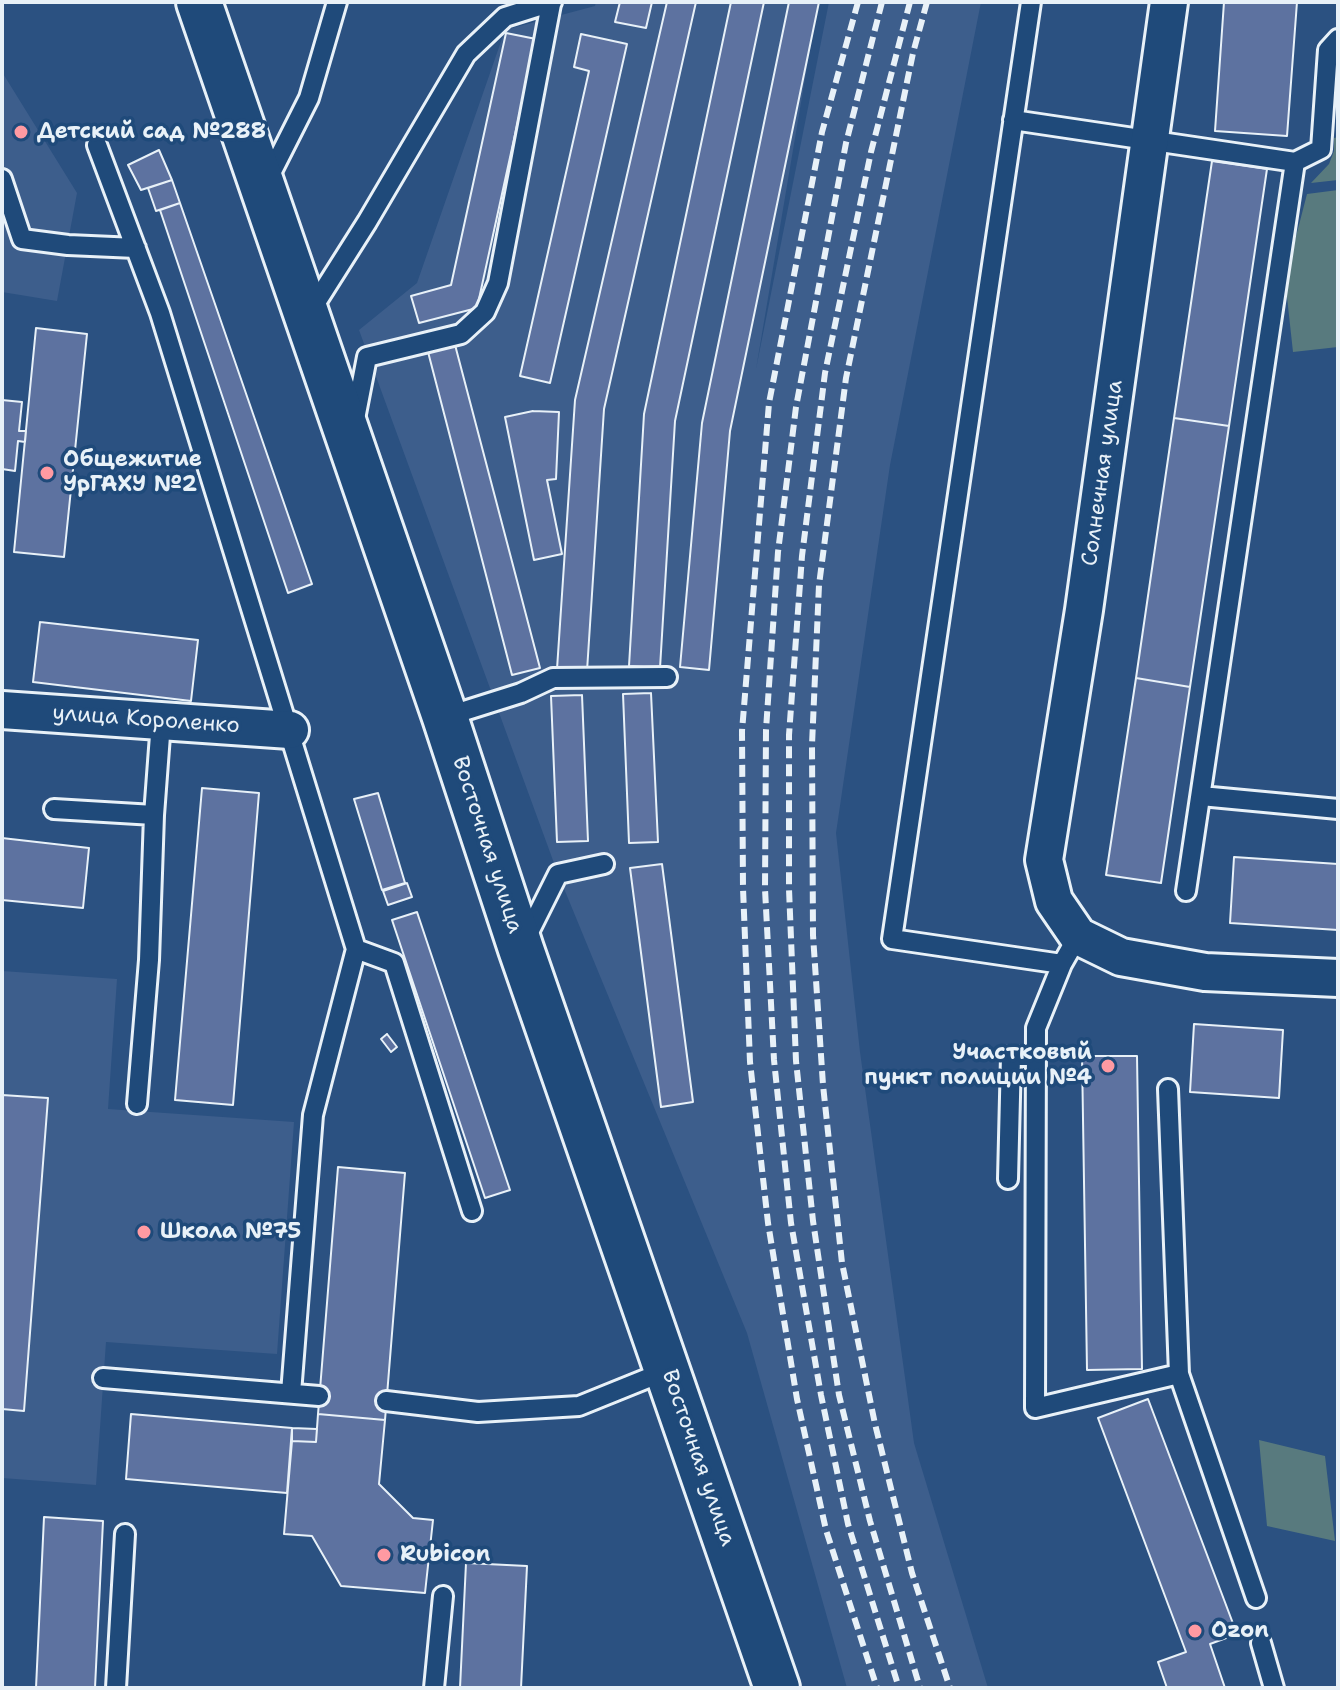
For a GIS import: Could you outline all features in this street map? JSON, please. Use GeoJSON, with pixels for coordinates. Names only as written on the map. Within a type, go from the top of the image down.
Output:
{"type":"FeatureCollection","features":[{"type":"Feature","properties":{"kind":"main road","name":"Восточная улица"},"geometry":{"type":"LineString","coordinates":[[199,2],[445,717],[521,949],[777,1688]]}},
{"type":"Feature","properties":{"kind":"street","name":"Солнечная улица"},"geometry":{"type":"LineString","coordinates":[[1070,950],[1044,860],[1084,610],[1169,2]]}},
{"type":"Feature","properties":{"kind":"street","name":"улица Короленко"},"geometry":{"type":"LineString","coordinates":[[2,710],[290,730]]}},
{"type":"Feature","properties":{"kind":"street"},"geometry":{"type":"LineString","coordinates":[[1070,950],[1205,972],[1338,978]]}},
{"type":"Feature","properties":{"kind":"lane"},"geometry":{"type":"LineString","coordinates":[[1031,2],[892,939],[1070,950],[1036,1028],[1035,1408],[1179,1374]]}},
{"type":"Feature","properties":{"kind":"lane"},"geometry":{"type":"LineString","coordinates":[[263,187],[309,98],[339,3]]}},
{"type":"Feature","properties":{"kind":"lane"},"geometry":{"type":"LineString","coordinates":[[308,317],[466,54],[502,9],[552,3],[498,283],[485,312],[461,334],[367,357],[350,443]]}},
{"type":"Feature","properties":{"kind":"lane"},"geometry":{"type":"LineString","coordinates":[[1013,120],[1295,162],[1321,149],[1328,50],[1338,39]]}},
{"type":"Feature","properties":{"kind":"lane"},"geometry":{"type":"LineString","coordinates":[[97,145],[160,313],[356,949],[313,1115],[291,1393]]}},
{"type":"Feature","properties":{"kind":"lane"},"geometry":{"type":"LineString","coordinates":[[1186,891],[1295,162]]}},
{"type":"Feature","properties":{"kind":"lane"},"geometry":{"type":"LineString","coordinates":[[2,179],[22,239],[136,248]]}},
{"type":"Feature","properties":{"kind":"lane"},"geometry":{"type":"LineString","coordinates":[[445,717],[521,693],[553,678],[667,677]]}},
{"type":"Feature","properties":{"kind":"lane"},"geometry":{"type":"LineString","coordinates":[[137,1104],[149,960],[161,722]]}},
{"type":"Feature","properties":{"kind":"lane"},"geometry":{"type":"LineString","coordinates":[[1201,796],[1338,809]]}},
{"type":"Feature","properties":{"kind":"lane"},"geometry":{"type":"LineString","coordinates":[[54,809],[154,815]]}},
{"type":"Feature","properties":{"kind":"lane"},"geometry":{"type":"LineString","coordinates":[[521,949],[558,874],[604,864]]}},
{"type":"Feature","properties":{"kind":"lane"},"geometry":{"type":"LineString","coordinates":[[356,949],[394,963],[472,1211]]}},
{"type":"Feature","properties":{"kind":"lane"},"geometry":{"type":"LineString","coordinates":[[1008,1179],[1011,1056],[1036,1056]]}},
{"type":"Feature","properties":{"kind":"lane"},"geometry":{"type":"LineString","coordinates":[[1168,1089],[1179,1374],[1256,1598]]}},
{"type":"Feature","properties":{"kind":"lane"},"geometry":{"type":"LineString","coordinates":[[386,1401],[478,1412],[579,1406],[668,1370]]}},
{"type":"Feature","properties":{"kind":"lane"},"geometry":{"type":"LineString","coordinates":[[103,1378],[319,1396]]}},
{"type":"Feature","properties":{"kind":"lane"},"geometry":{"type":"LineString","coordinates":[[116,1688],[125,1534]]}},
{"type":"Feature","properties":{"kind":"lane"},"geometry":{"type":"LineString","coordinates":[[434,1688],[443,1596]]}},
{"type":"Feature","properties":{"kind":"lane"},"geometry":{"type":"LineString","coordinates":[[1261,1643],[1274,1688]]}},
{"type":"Feature","properties":{"kind":"shaded area"},"geometry":{"type":"Polygon","coordinates":[[[596,2],[818,2],[756,369],[829,2],[981,2],[890,465],[836,833],[860,1052],[914,1443],[988,1688],[847,1688],[747,1333],[558,874],[359,330],[417,283],[505,30],[595,6],[596,2]]]}},
{"type":"Feature","properties":{"kind":"shaded area","name":"Детский сад №288"},"geometry":{"type":"Polygon","coordinates":[[[2,72],[77,193],[57,301],[2,292],[2,72]]]}},
{"type":"Feature","properties":{"kind":"shaded area","name":"Школа №75"},"geometry":{"type":"Polygon","coordinates":[[[2,971],[117,979],[108,1109],[294,1122],[277,1354],[106,1342],[96,1485],[2,1478],[2,971]]]}},
{"type":"Feature","properties":{"kind":"green space"},"geometry":{"type":"Polygon","coordinates":[[[1338,137],[1338,180],[1311,183],[1329,164],[1334,151],[1334,138],[1338,137]]]}},
{"type":"Feature","properties":{"kind":"green space"},"geometry":{"type":"Polygon","coordinates":[[[1338,190],[1338,347],[1293,352],[1285,279],[1307,194],[1338,190]]]}},
{"type":"Feature","properties":{"kind":"green space"},"geometry":{"type":"Polygon","coordinates":[[[1259,1440],[1325,1456],[1335,1541],[1267,1526],[1259,1440]]]}},
{"type":"Feature","properties":{"kind":"building"},"geometry":{"type":"Polygon","coordinates":[[[620,2],[652,2],[646,28],[615,22],[620,2]]]}},
{"type":"Feature","properties":{"kind":"building"},"geometry":{"type":"Polygon","coordinates":[[[667,2],[696,2],[604,409],[587,671],[557,669],[575,400],[667,2]]]}},
{"type":"Feature","properties":{"kind":"building"},"geometry":{"type":"Polygon","coordinates":[[[731,2],[764,2],[675,421],[660,668],[629,666],[644,414],[731,2]]]}},
{"type":"Feature","properties":{"kind":"building"},"geometry":{"type":"Polygon","coordinates":[[[789,2],[819,2],[730,431],[709,670],[680,667],[702,423],[789,2]]]}},
{"type":"Feature","properties":{"kind":"building"},"geometry":{"type":"Polygon","coordinates":[[[1224,2],[1297,2],[1287,136],[1215,131],[1224,2]]]}},
{"type":"Feature","properties":{"kind":"building"},"geometry":{"type":"Polygon","coordinates":[[[506,33],[536,39],[477,308],[419,323],[411,296],[451,285],[506,33]]]}},
{"type":"Feature","properties":{"kind":"building"},"geometry":{"type":"Polygon","coordinates":[[[581,34],[627,44],[550,383],[520,376],[589,71],[574,67],[581,34]]]}},
{"type":"Feature","properties":{"kind":"building"},"geometry":{"type":"Polygon","coordinates":[[[159,150],[172,180],[141,190],[128,165],[159,150]]]}},
{"type":"Feature","properties":{"kind":"building"},"geometry":{"type":"Polygon","coordinates":[[[1212,161],[1267,169],[1229,426],[1174,418],[1212,161]]]}},
{"type":"Feature","properties":{"kind":"building"},"geometry":{"type":"Polygon","coordinates":[[[172,180],[180,203],[156,211],[148,188],[172,180]]]}},
{"type":"Feature","properties":{"kind":"building"},"geometry":{"type":"Polygon","coordinates":[[[180,203],[312,584],[288,593],[160,210],[180,203]]]}},
{"type":"Feature","properties":{"kind":"building","name":"Общежитие УрГАХУ №2"},"geometry":{"type":"Polygon","coordinates":[[[36,328],[87,334],[64,557],[14,552],[36,328]]]}},
{"type":"Feature","properties":{"kind":"building"},"geometry":{"type":"Polygon","coordinates":[[[454,341],[540,668],[512,675],[427,348],[454,341]]]}},
{"type":"Feature","properties":{"kind":"building"},"geometry":{"type":"Polygon","coordinates":[[[2,400],[22,402],[19,431],[26,431],[25,442],[18,441],[15,471],[2,469],[2,400]]]}},
{"type":"Feature","properties":{"kind":"building"},"geometry":{"type":"Polygon","coordinates":[[[533,411],[559,412],[556,479],[547,480],[562,554],[534,560],[505,417],[533,411]]]}},
{"type":"Feature","properties":{"kind":"building"},"geometry":{"type":"Polygon","coordinates":[[[1174,418],[1229,426],[1190,687],[1136,678],[1174,418]]]}},
{"type":"Feature","properties":{"kind":"building"},"geometry":{"type":"Polygon","coordinates":[[[40,622],[198,640],[191,701],[33,682],[40,622]]]}},
{"type":"Feature","properties":{"kind":"building"},"geometry":{"type":"Polygon","coordinates":[[[1136,678],[1190,687],[1161,883],[1106,875],[1136,678]]]}},
{"type":"Feature","properties":{"kind":"building"},"geometry":{"type":"Polygon","coordinates":[[[651,693],[658,842],[629,843],[623,694],[651,693]]]}},
{"type":"Feature","properties":{"kind":"building"},"geometry":{"type":"Polygon","coordinates":[[[582,695],[588,841],[557,842],[551,696],[582,695]]]}},
{"type":"Feature","properties":{"kind":"building"},"geometry":{"type":"Polygon","coordinates":[[[202,788],[259,793],[233,1105],[175,1100],[202,788]]]}},
{"type":"Feature","properties":{"kind":"building"},"geometry":{"type":"Polygon","coordinates":[[[378,793],[405,883],[382,890],[354,799],[378,793]]]}},
{"type":"Feature","properties":{"kind":"building"},"geometry":{"type":"Polygon","coordinates":[[[2,838],[89,848],[83,908],[2,900],[2,838]]]}},
{"type":"Feature","properties":{"kind":"building"},"geometry":{"type":"Polygon","coordinates":[[[1234,857],[1338,864],[1338,930],[1230,923],[1234,857]]]}},
{"type":"Feature","properties":{"kind":"building"},"geometry":{"type":"Polygon","coordinates":[[[662,864],[693,1102],[661,1107],[630,868],[662,864]]]}},
{"type":"Feature","properties":{"kind":"building"},"geometry":{"type":"Polygon","coordinates":[[[407,883],[412,897],[388,905],[383,891],[407,883]]]}},
{"type":"Feature","properties":{"kind":"building"},"geometry":{"type":"Polygon","coordinates":[[[417,912],[510,1190],[485,1198],[392,920],[417,912]]]}},
{"type":"Feature","properties":{"kind":"building"},"geometry":{"type":"Polygon","coordinates":[[[1194,1024],[1283,1030],[1279,1098],[1190,1092],[1194,1024]]]}},
{"type":"Feature","properties":{"kind":"building"},"geometry":{"type":"Polygon","coordinates":[[[387,1034],[397,1047],[391,1052],[381,1039],[387,1034]]]}},
{"type":"Feature","properties":{"kind":"building"},"geometry":{"type":"Polygon","coordinates":[[[1082,1056],[1137,1056],[1142,1369],[1087,1370],[1082,1056]]]}},
{"type":"Feature","properties":{"kind":"building"},"geometry":{"type":"Polygon","coordinates":[[[2,1095],[48,1098],[24,1411],[2,1409],[2,1095]]]}},
{"type":"Feature","properties":{"kind":"building"},"geometry":{"type":"Polygon","coordinates":[[[338,1167],[405,1173],[385,1420],[318,1414],[338,1167]]]}},
{"type":"Feature","properties":{"kind":"building"},"geometry":{"type":"Polygon","coordinates":[[[1148,1399],[1237,1634],[1210,1644],[1225,1688],[1167,1688],[1158,1662],[1186,1652],[1098,1418],[1148,1399]]]}},
{"type":"Feature","properties":{"kind":"building"},"geometry":{"type":"Polygon","coordinates":[[[131,1414],[292,1428],[287,1493],[126,1479],[131,1414]]]}},
{"type":"Feature","properties":{"kind":"building"},"geometry":{"type":"Polygon","coordinates":[[[318,1414],[385,1420],[379,1484],[413,1518],[433,1520],[425,1593],[341,1586],[312,1536],[284,1534],[292,1441],[316,1442],[318,1414]]]}},
{"type":"Feature","properties":{"kind":"building"},"geometry":{"type":"Polygon","coordinates":[[[292,1428],[317,1429],[316,1442],[292,1441],[292,1428]]]}},
{"type":"Feature","properties":{"kind":"building"},"geometry":{"type":"Polygon","coordinates":[[[44,1517],[103,1521],[95,1688],[36,1688],[44,1517]]]}},
{"type":"Feature","properties":{"kind":"building"},"geometry":{"type":"Polygon","coordinates":[[[466,1563],[527,1566],[521,1688],[460,1688],[466,1563]]]}},
{"type":"Feature","properties":{"kind":"railway"},"geometry":{"type":"LineString","coordinates":[[858,2],[822,132],[769,403],[742,731],[743,888],[750,1062],[768,1223],[797,1399],[826,1530],[877,1688]]}},
{"type":"Feature","properties":{"kind":"railway"},"geometry":{"type":"LineString","coordinates":[[882,2],[846,143],[796,407],[778,552],[766,730],[765,889],[774,1060],[791,1223],[821,1395],[848,1524],[899,1688]]}},
{"type":"Feature","properties":{"kind":"railway"},"geometry":{"type":"LineString","coordinates":[[910,2],[871,152],[825,373],[802,556],[789,735],[789,889],[796,1061],[813,1221],[839,1395],[870,1521],[920,1688]]}},
{"type":"Feature","properties":{"kind":"railway"},"geometry":{"type":"LineString","coordinates":[[927,2],[913,53],[846,378],[819,585],[812,745],[813,935],[823,1085],[842,1263],[875,1424],[912,1573],[950,1688]]}},
{"type":"Feature","properties":{"kind":"place","name":"Детский сад №288"},"geometry":{"type":"Point","coordinates":[21,132]}},
{"type":"Feature","properties":{"kind":"place","name":"Общежитие УрГАХУ №2"},"geometry":{"type":"Point","coordinates":[47,473]}},
{"type":"Feature","properties":{"kind":"place","name":"Участковый пункт полиции №4"},"geometry":{"type":"Point","coordinates":[1108,1066]}},
{"type":"Feature","properties":{"kind":"place","name":"Школа №75"},"geometry":{"type":"Point","coordinates":[144,1232]}},
{"type":"Feature","properties":{"kind":"place","name":"Rubicon"},"geometry":{"type":"Point","coordinates":[384,1555]}},
{"type":"Feature","properties":{"kind":"place","name":"Ozon"},"geometry":{"type":"Point","coordinates":[1195,1631]}}]}
